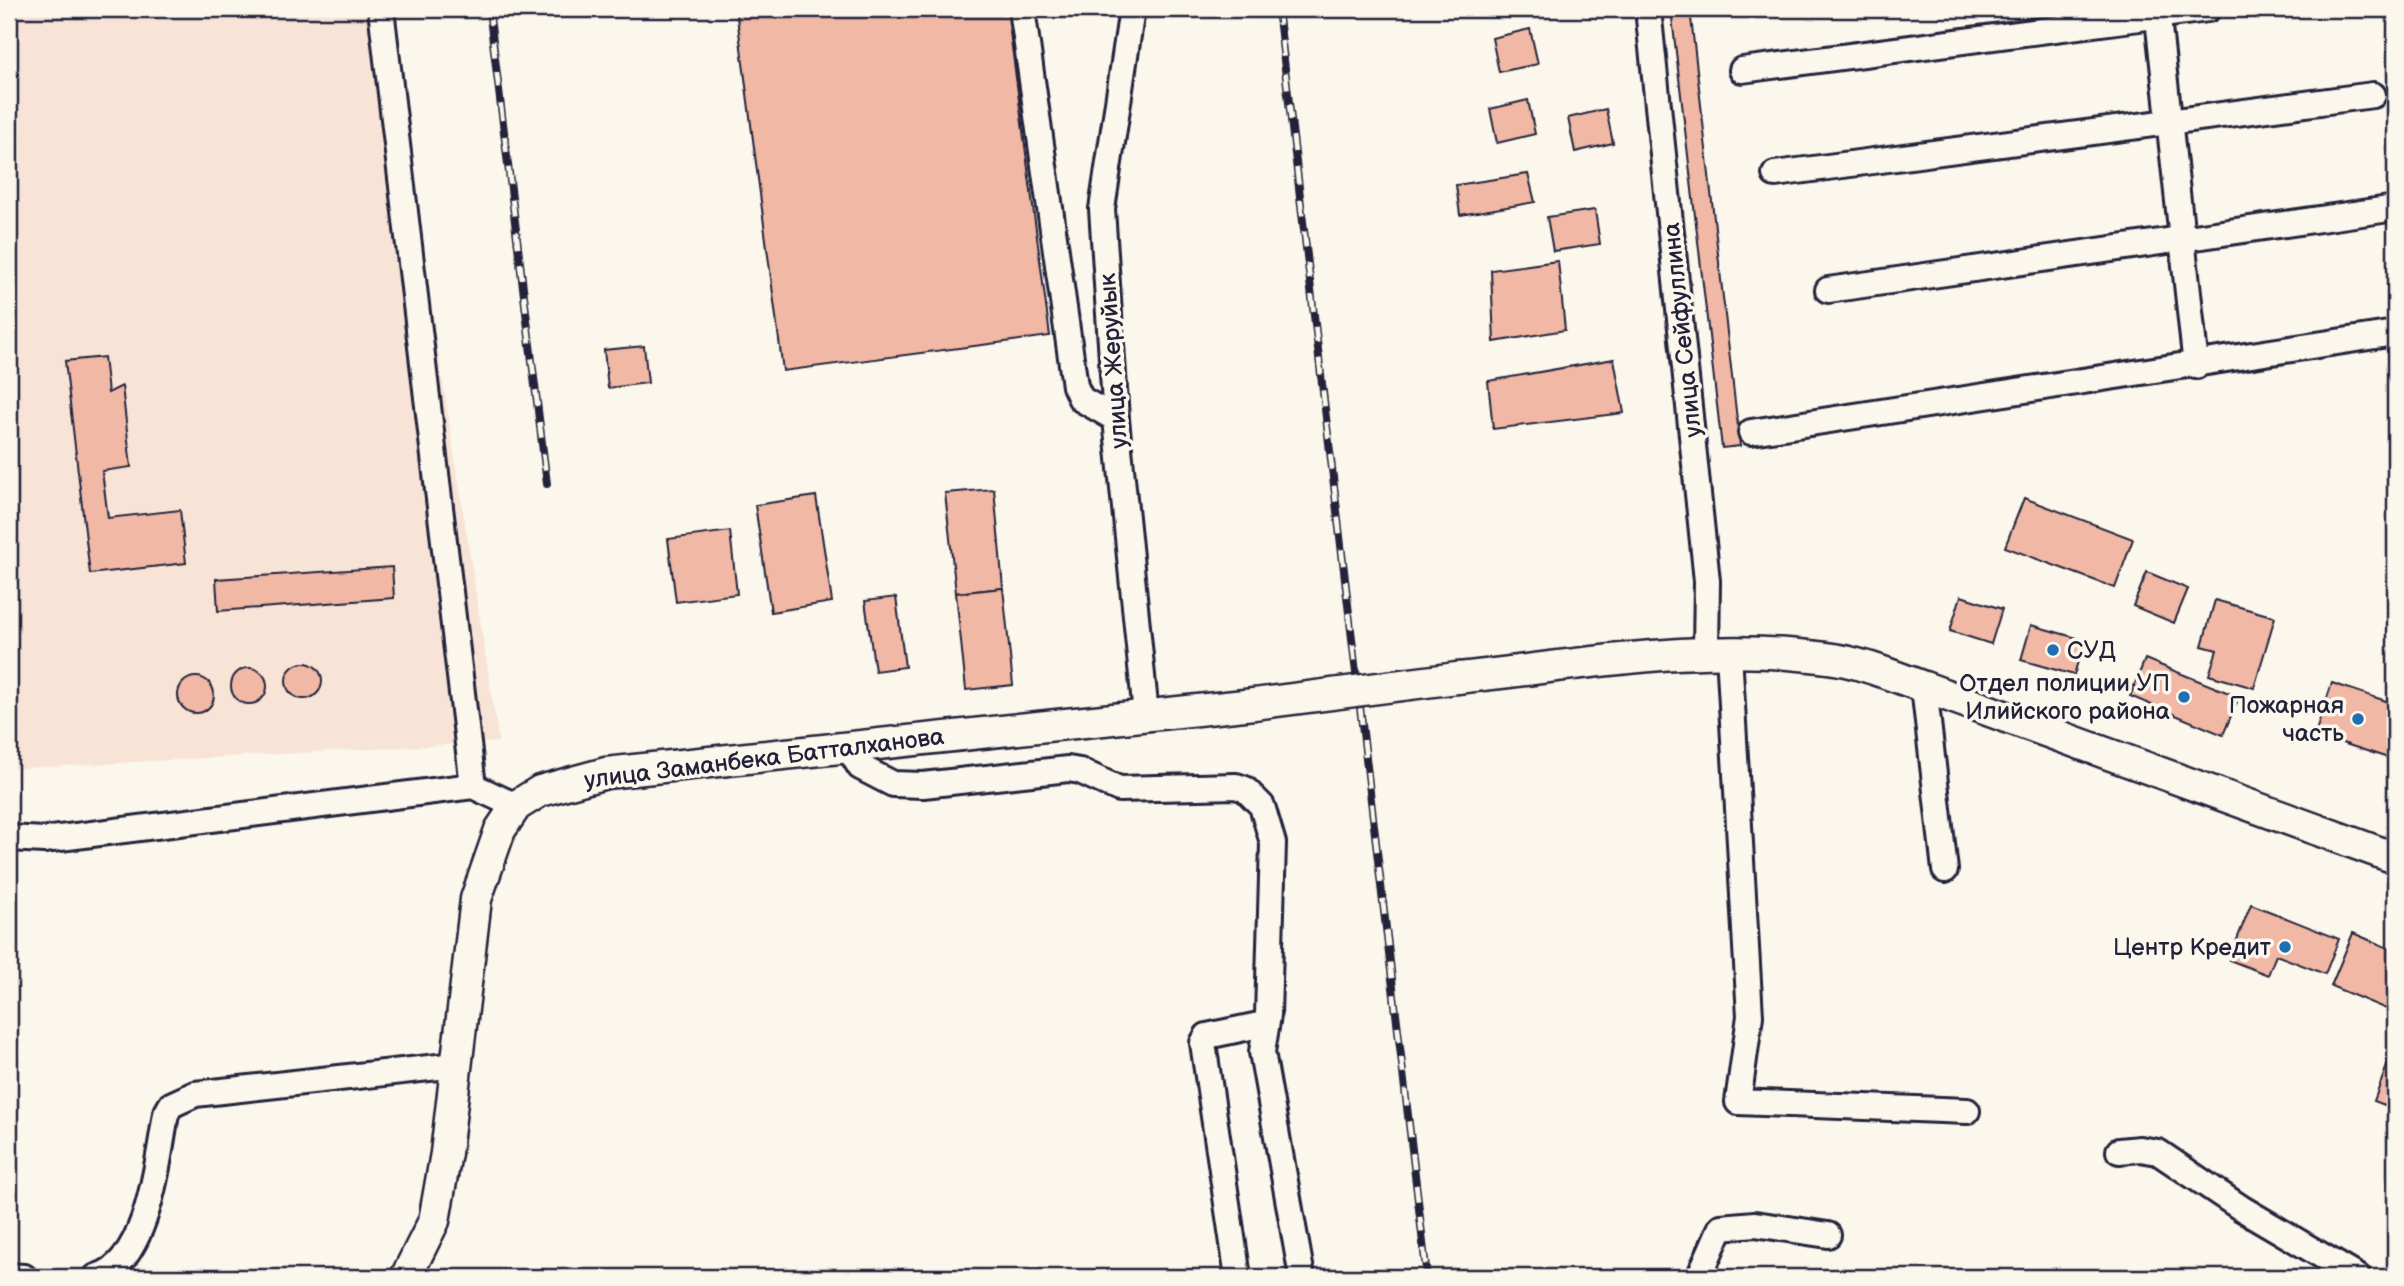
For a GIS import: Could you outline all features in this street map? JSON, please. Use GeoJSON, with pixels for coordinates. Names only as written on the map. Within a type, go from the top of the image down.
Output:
{"type":"FeatureCollection","features":[{"type":"Feature","properties":{"kind":"main road","name":"улица Заманбека Батталханова"},"geometry":{"type":"LineString","coordinates":[[516,806],[540,792],[606,773],[1254,704],[1457,678],[1718,652]]}},
{"type":"Feature","properties":{"kind":"main road"},"geometry":{"type":"LineString","coordinates":[[1718,652],[1774,652],[1830,658],[1863,665],[2394,854]]}},
{"type":"Feature","properties":{"kind":"main road"},"geometry":{"type":"LineString","coordinates":[[406,1277],[434,1221],[476,899],[500,830],[516,806]]}},
{"type":"Feature","properties":{"kind":"street"},"geometry":{"type":"LineString","coordinates":[[381,9],[473,786]]}},
{"type":"Feature","properties":{"kind":"street"},"geometry":{"type":"LineString","coordinates":[[1022,9],[1075,386],[1081,399],[1116,419]]}},
{"type":"Feature","properties":{"kind":"street","name":"улица Жеруйык"},"geometry":{"type":"LineString","coordinates":[[1132,9],[1102,209],[1116,419],[1146,715]]}},
{"type":"Feature","properties":{"kind":"street","name":"улица Сейфуллина"},"geometry":{"type":"LineString","coordinates":[[1648,9],[1707,581],[1718,652],[1750,1016],[1738,1102],[1967,1111]]}},
{"type":"Feature","properties":{"kind":"street"},"geometry":{"type":"LineString","coordinates":[[1742,69],[2157,12],[2208,9]]}},
{"type":"Feature","properties":{"kind":"street"},"geometry":{"type":"LineString","coordinates":[[2157,12],[2196,366]]}},
{"type":"Feature","properties":{"kind":"street"},"geometry":{"type":"LineString","coordinates":[[1775,174],[2373,95]]}},
{"type":"Feature","properties":{"kind":"street"},"geometry":{"type":"LineString","coordinates":[[1828,290],[2389,209]]}},
{"type":"Feature","properties":{"kind":"street"},"geometry":{"type":"LineString","coordinates":[[1751,432],[2196,366],[2395,333]]}},
{"type":"Feature","properties":{"kind":"street"},"geometry":{"type":"LineString","coordinates":[[1924,687],[1945,870]]}},
{"type":"Feature","properties":{"kind":"street"},"geometry":{"type":"LineString","coordinates":[[848,747],[860,767],[892,784],[923,785],[1068,769],[1080,771],[1119,789],[1236,786],[1245,789],[1262,806],[1273,843],[1268,1015],[1264,1024],[1262,1052],[1302,1277]]}},
{"type":"Feature","properties":{"kind":"street"},"geometry":{"type":"LineString","coordinates":[[9,838],[44,840],[473,786],[516,806]]}},
{"type":"Feature","properties":{"kind":"street"},"geometry":{"type":"LineString","coordinates":[[1238,1277],[1203,1043],[1207,1036],[1264,1024]]}},
{"type":"Feature","properties":{"kind":"street"},"geometry":{"type":"LineString","coordinates":[[96,1277],[104,1275],[124,1256],[141,1232],[166,1114],[178,1100],[223,1090],[456,1065]]}},
{"type":"Feature","properties":{"kind":"street"},"geometry":{"type":"LineString","coordinates":[[2119,1151],[2140,1149],[2158,1152],[2241,1208],[2358,1277]]}},
{"type":"Feature","properties":{"kind":"street"},"geometry":{"type":"LineString","coordinates":[[1699,1277],[1721,1227],[1755,1224],[1828,1235]]}},
{"type":"Feature","properties":{"kind":"street"},"geometry":{"type":"LineString","coordinates":[[9,1276],[24,1277]]}},
{"type":"Feature","properties":{"kind":"shaded area"},"geometry":{"type":"Polygon","coordinates":[[[9,9],[385,9],[499,742],[9,769],[9,9]]]}},
{"type":"Feature","properties":{"kind":"building"},"geometry":{"type":"Polygon","coordinates":[[[736,9],[1007,9],[1050,336],[783,371],[736,9]]]}},
{"type":"Feature","properties":{"kind":"building"},"geometry":{"type":"Polygon","coordinates":[[[1671,9],[1690,9],[1740,446],[1722,448],[1671,9]]]}},
{"type":"Feature","properties":{"kind":"building"},"geometry":{"type":"Polygon","coordinates":[[[1530,29],[1538,64],[1499,72],[1492,38],[1530,29]]]}},
{"type":"Feature","properties":{"kind":"building"},"geometry":{"type":"Polygon","coordinates":[[[1528,100],[1535,134],[1497,143],[1490,109],[1528,100]]]}},
{"type":"Feature","properties":{"kind":"building"},"geometry":{"type":"Polygon","coordinates":[[[1606,109],[1613,143],[1575,152],[1568,118],[1606,109]]]}},
{"type":"Feature","properties":{"kind":"building"},"geometry":{"type":"Polygon","coordinates":[[[1528,174],[1535,202],[1460,215],[1456,185],[1528,174]]]}},
{"type":"Feature","properties":{"kind":"building"},"geometry":{"type":"Polygon","coordinates":[[[1595,210],[1600,244],[1553,251],[1547,217],[1595,210]]]}},
{"type":"Feature","properties":{"kind":"building"},"geometry":{"type":"Polygon","coordinates":[[[1558,261],[1565,330],[1494,342],[1491,270],[1558,261]]]}},
{"type":"Feature","properties":{"kind":"building"},"geometry":{"type":"Polygon","coordinates":[[[644,346],[648,383],[608,388],[604,350],[644,346]]]}},
{"type":"Feature","properties":{"kind":"building"},"geometry":{"type":"Polygon","coordinates":[[[104,357],[108,393],[122,386],[131,467],[102,471],[108,518],[180,510],[186,563],[90,574],[65,361],[104,357]]]}},
{"type":"Feature","properties":{"kind":"building"},"geometry":{"type":"Polygon","coordinates":[[[1614,359],[1624,413],[1493,429],[1488,381],[1614,359]]]}},
{"type":"Feature","properties":{"kind":"building"},"geometry":{"type":"Polygon","coordinates":[[[994,489],[1003,588],[956,593],[945,493],[994,489]]]}},
{"type":"Feature","properties":{"kind":"building"},"geometry":{"type":"Polygon","coordinates":[[[816,496],[832,602],[771,612],[755,505],[816,496]]]}},
{"type":"Feature","properties":{"kind":"building"},"geometry":{"type":"Polygon","coordinates":[[[2024,498],[2133,539],[2115,588],[2005,547],[2024,498]]]}},
{"type":"Feature","properties":{"kind":"building"},"geometry":{"type":"Polygon","coordinates":[[[730,531],[737,594],[676,602],[668,539],[730,531]]]}},
{"type":"Feature","properties":{"kind":"building"},"geometry":{"type":"Polygon","coordinates":[[[392,567],[394,598],[218,611],[216,579],[392,567]]]}},
{"type":"Feature","properties":{"kind":"building"},"geometry":{"type":"Polygon","coordinates":[[[2147,572],[2188,589],[2174,623],[2133,606],[2147,572]]]}},
{"type":"Feature","properties":{"kind":"building"},"geometry":{"type":"Polygon","coordinates":[[[1003,588],[1013,685],[966,690],[956,593],[1003,588]]]}},
{"type":"Feature","properties":{"kind":"building"},"geometry":{"type":"Polygon","coordinates":[[[1961,596],[2002,609],[1991,644],[1950,631],[1961,596]]]}},
{"type":"Feature","properties":{"kind":"building"},"geometry":{"type":"Polygon","coordinates":[[[896,597],[905,667],[875,671],[865,601],[896,597]]]}},
{"type":"Feature","properties":{"kind":"building"},"geometry":{"type":"Polygon","coordinates":[[[2215,600],[2275,617],[2254,688],[2209,675],[2217,650],[2202,646],[2215,600]]]}},
{"type":"Feature","properties":{"kind":"building","name":"СУД"},"geometry":{"type":"Polygon","coordinates":[[[2031,625],[2084,640],[2074,675],[2021,660],[2031,625]]]}},
{"type":"Feature","properties":{"kind":"building","name":"Отдел полиции УП Илийского района"},"geometry":{"type":"Polygon","coordinates":[[[2145,659],[2239,697],[2223,735],[2130,696],[2145,659]]]}},
{"type":"Feature","properties":{"kind":"building"},"geometry":{"type":"Polygon","coordinates":[[[304,663],[317,668],[322,681],[317,694],[304,699],[291,694],[286,681],[291,668],[304,663]]]}},
{"type":"Feature","properties":{"kind":"building"},"geometry":{"type":"Polygon","coordinates":[[[249,668],[262,673],[267,686],[262,699],[249,704],[236,699],[231,686],[236,673],[249,668]]]}},
{"type":"Feature","properties":{"kind":"building"},"geometry":{"type":"Polygon","coordinates":[[[196,677],[209,682],[214,695],[209,708],[196,713],[183,708],[178,695],[183,682],[196,677]]]}},
{"type":"Feature","properties":{"kind":"building","name":"Пожарная часть"},"geometry":{"type":"Polygon","coordinates":[[[2332,683],[2395,704],[2395,747],[2391,759],[2315,734],[2332,683]]]}},
{"type":"Feature","properties":{"kind":"building","name":"Центр Кредит"},"geometry":{"type":"Polygon","coordinates":[[[2251,904],[2339,939],[2325,974],[2276,955],[2268,975],[2229,960],[2251,904]]]}},
{"type":"Feature","properties":{"kind":"building"},"geometry":{"type":"Polygon","coordinates":[[[2353,933],[2395,951],[2395,986],[2386,1009],[2331,986],[2353,933]]]}},
{"type":"Feature","properties":{"kind":"building"},"geometry":{"type":"Polygon","coordinates":[[[2395,1044],[2395,1109],[2374,1101],[2395,1044]]]}},
{"type":"Feature","properties":{"kind":"railway"},"geometry":{"type":"LineString","coordinates":[[489,9],[547,484]]}},
{"type":"Feature","properties":{"kind":"railway"},"geometry":{"type":"LineString","coordinates":[[1278,9],[1427,1277]]}},
{"type":"Feature","properties":{"kind":"place","name":"СУД"},"geometry":{"type":"Point","coordinates":[2053,650]}},
{"type":"Feature","properties":{"kind":"place","name":"Отдел полиции УП Илийского района"},"geometry":{"type":"Point","coordinates":[2184,697]}},
{"type":"Feature","properties":{"kind":"place","name":"Пожарная часть"},"geometry":{"type":"Point","coordinates":[2358,719]}},
{"type":"Feature","properties":{"kind":"place","name":"Центр Кредит"},"geometry":{"type":"Point","coordinates":[2285,947]}}]}
